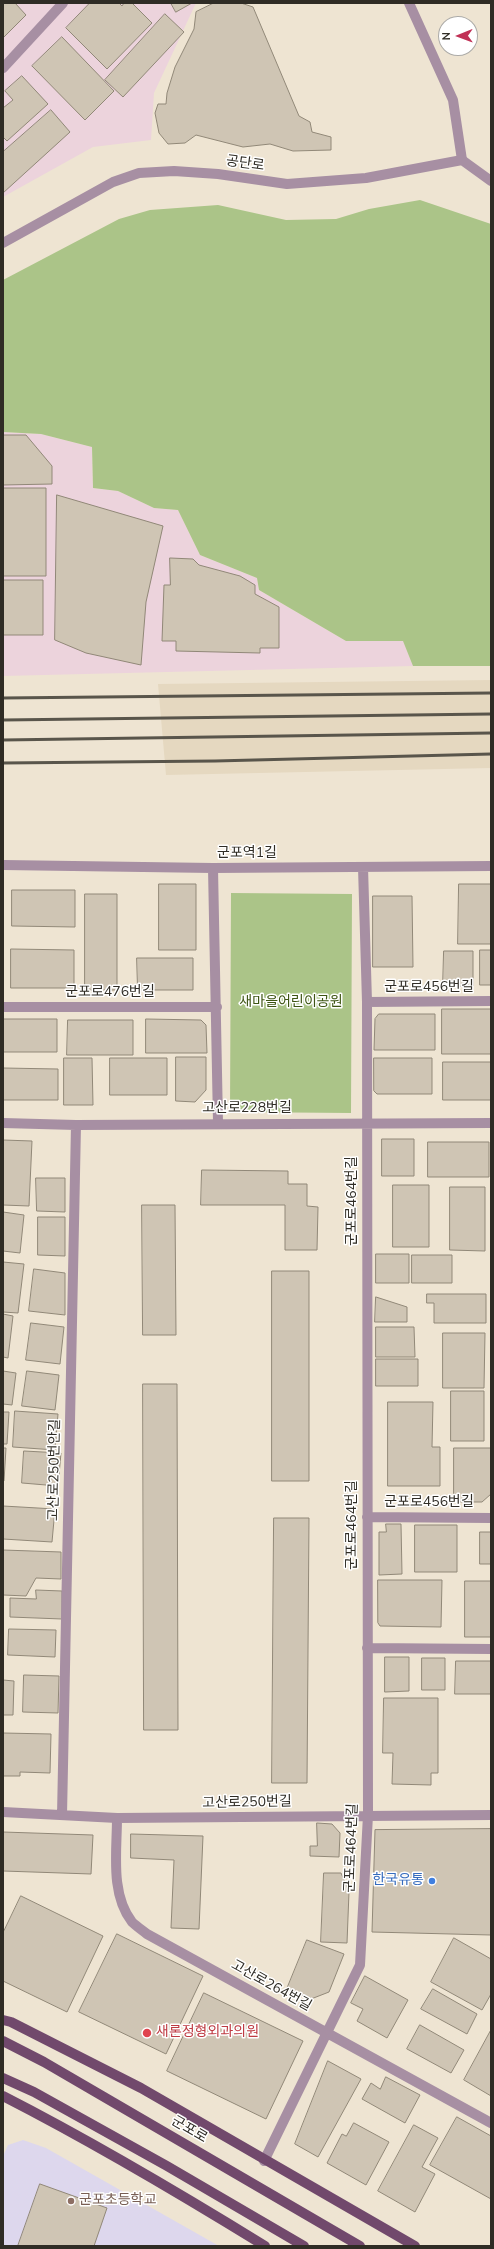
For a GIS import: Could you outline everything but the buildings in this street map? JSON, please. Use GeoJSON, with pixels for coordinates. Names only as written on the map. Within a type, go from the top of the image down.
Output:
{"type":"FeatureCollection","features":[{"type":"Feature","properties":{"kind":"main road"},"geometry":{"type":"LineString","coordinates":[[3,2020],[11,2022],[141,2088],[264,2161],[415,2246]]}},
{"type":"Feature","properties":{"kind":"main road","name":"군포로"},"geometry":{"type":"LineString","coordinates":[[3,2041],[44,2062],[360,2246]]}},
{"type":"Feature","properties":{"kind":"main road"},"geometry":{"type":"LineString","coordinates":[[3,2078],[34,2092],[167,2166],[304,2246]]}},
{"type":"Feature","properties":{"kind":"main road"},"geometry":{"type":"LineString","coordinates":[[3,2096],[136,2169],[265,2246]]}},
{"type":"Feature","properties":{"kind":"street"},"geometry":{"type":"LineString","coordinates":[[3,68],[63,3]]}},
{"type":"Feature","properties":{"kind":"street"},"geometry":{"type":"LineString","coordinates":[[409,3],[453,100],[462,160],[491,181]]}},
{"type":"Feature","properties":{"kind":"street","name":"공단로"},"geometry":{"type":"LineString","coordinates":[[3,243],[113,182],[139,173],[181,171],[218,174],[287,184],[366,178],[462,160]]}},
{"type":"Feature","properties":{"kind":"street","name":"군포역1길"},"geometry":{"type":"LineString","coordinates":[[3,865],[213,868],[491,866]]}},
{"type":"Feature","properties":{"kind":"street","name":"군포로464번길"},"geometry":{"type":"LineString","coordinates":[[264,2161],[328,2034],[360,1965],[368,1815],[367,1123],[363,867]]}},
{"type":"Feature","properties":{"kind":"street"},"geometry":{"type":"LineString","coordinates":[[213,868],[217,1007],[218,1123]]}},
{"type":"Feature","properties":{"kind":"street","name":"군포로456번길"},"geometry":{"type":"LineString","coordinates":[[366,1002],[491,1001]]}},
{"type":"Feature","properties":{"kind":"street","name":"군포로476번길"},"geometry":{"type":"LineString","coordinates":[[3,1008],[217,1007]]}},
{"type":"Feature","properties":{"kind":"street","name":"고산로228번길"},"geometry":{"type":"LineString","coordinates":[[3,1123],[76,1125],[218,1123],[491,1123]]}},
{"type":"Feature","properties":{"kind":"street","name":"고산로250번안길"},"geometry":{"type":"LineString","coordinates":[[62,1815],[76,1125]]}},
{"type":"Feature","properties":{"kind":"street","name":"군포로456번길"},"geometry":{"type":"LineString","coordinates":[[367,1517],[491,1518]]}},
{"type":"Feature","properties":{"kind":"street"},"geometry":{"type":"LineString","coordinates":[[367,1648],[491,1649]]}},
{"type":"Feature","properties":{"kind":"street","name":"고산로250번길"},"geometry":{"type":"LineString","coordinates":[[3,1812],[117,1818],[491,1815]]}},
{"type":"Feature","properties":{"kind":"street","name":"고산로264번길"},"geometry":{"type":"LineString","coordinates":[[117,1818],[117,1885],[123,1903],[132,1922],[147,1934],[491,2123]]}},
{"type":"Feature","properties":{"kind":"shaded area"},"geometry":{"type":"Polygon","coordinates":[[[3,3],[196,3],[154,93],[151,140],[93,147],[3,197],[3,3]]]}},
{"type":"Feature","properties":{"kind":"shaded area"},"geometry":{"type":"Polygon","coordinates":[[[3,432],[41,434],[92,447],[93,488],[118,491],[154,508],[178,510],[200,555],[257,578],[259,590],[346,641],[403,641],[413,666],[3,676],[3,432]]]}},
{"type":"Feature","properties":{"kind":"shaded area"},"geometry":{"type":"Polygon","coordinates":[[[491,680],[491,768],[166,775],[158,684],[491,680]]]}},
{"type":"Feature","properties":{"kind":"shaded area","name":"군포초등학교"},"geometry":{"type":"Polygon","coordinates":[[[23,2140],[46,2148],[219,2246],[3,2246],[3,2156],[8,2145],[23,2140]]]}},
{"type":"Feature","properties":{"kind":"green space"},"geometry":{"type":"Polygon","coordinates":[[[420,200],[491,224],[491,666],[413,666],[403,641],[346,641],[259,590],[257,578],[200,555],[178,510],[154,508],[118,491],[93,488],[92,447],[41,434],[3,432],[3,280],[119,219],[150,210],[218,205],[286,220],[336,219],[369,209],[420,200]]]}},
{"type":"Feature","properties":{"kind":"green space","name":"새마을어린이공원"},"geometry":{"type":"Polygon","coordinates":[[[231,893],[352,894],[351,1113],[230,1112],[231,893]]]}},
{"type":"Feature","properties":{"kind":"railway"},"geometry":{"type":"LineString","coordinates":[[3,698],[491,693]]}},
{"type":"Feature","properties":{"kind":"railway"},"geometry":{"type":"LineString","coordinates":[[3,720],[491,714]]}},
{"type":"Feature","properties":{"kind":"railway"},"geometry":{"type":"LineString","coordinates":[[3,740],[491,733]]}},
{"type":"Feature","properties":{"kind":"railway"},"geometry":{"type":"LineString","coordinates":[[3,763],[215,761],[491,754]]}},
{"type":"Feature","properties":{"kind":"place","name":"한국유통"},"geometry":{"type":"Point","coordinates":[432,1881]}},
{"type":"Feature","properties":{"kind":"place","name":"새론정형외과의원"},"geometry":{"type":"Point","coordinates":[147,2033]}},
{"type":"Feature","properties":{"kind":"place","name":"군포초등학교"},"geometry":{"type":"Point","coordinates":[71,2201]}}]}
